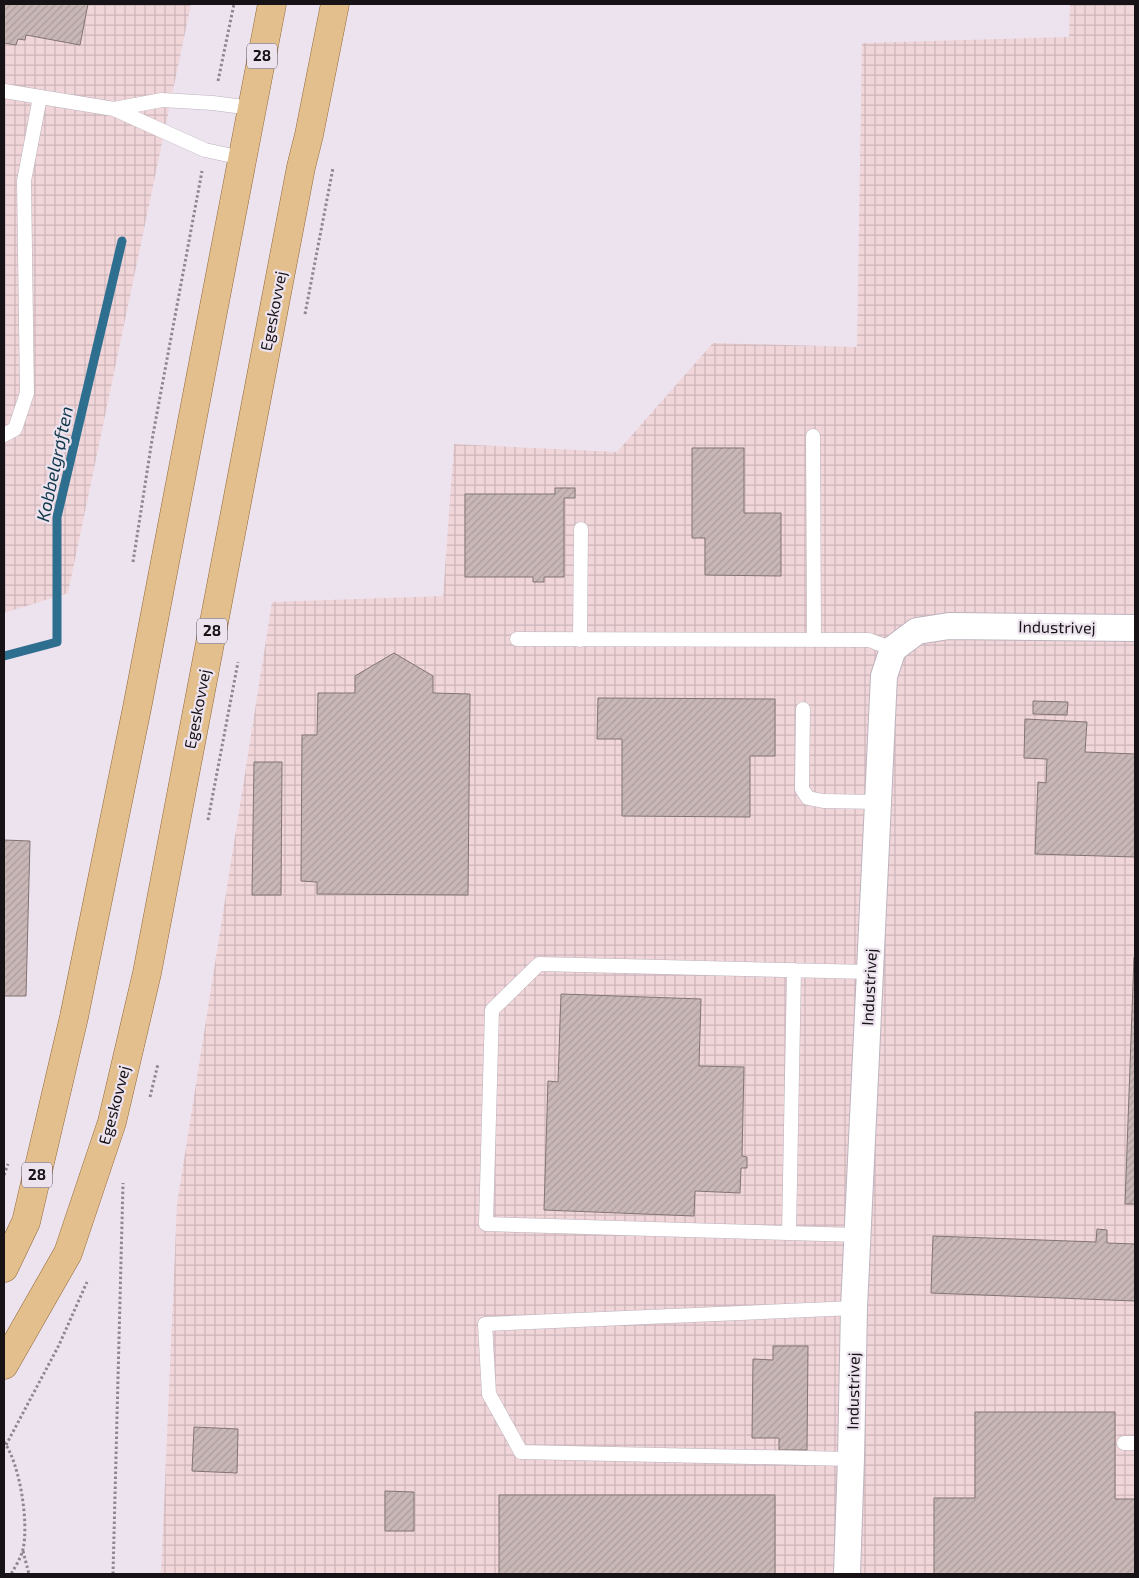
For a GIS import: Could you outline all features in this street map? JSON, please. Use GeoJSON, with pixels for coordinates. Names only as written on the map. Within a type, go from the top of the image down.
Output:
{"type":"FeatureCollection","features":[{"type":"Feature","properties":{"kind":"main road","name":"28"},"geometry":{"type":"LineString","coordinates":[[4,1268],[26,1222],[74,1017],[135,717],[272,4]]}},
{"type":"Feature","properties":{"kind":"main road","name":"Egeskovvej"},"geometry":{"type":"LineString","coordinates":[[4,1365],[68,1253],[112,1122],[147,973],[299,177],[335,4]]}},
{"type":"Feature","properties":{"kind":"street","name":"Industrivej"},"geometry":{"type":"LineString","coordinates":[[847,1574],[854,1308],[884,676],[893,649],[917,631],[949,626],[1135,628]]}},
{"type":"Feature","properties":{"kind":"lane"},"geometry":{"type":"LineString","coordinates":[[4,91],[114,109],[205,150],[242,158]]}},
{"type":"Feature","properties":{"kind":"lane"},"geometry":{"type":"LineString","coordinates":[[4,435],[15,429],[27,393],[24,181],[40,97]]}},
{"type":"Feature","properties":{"kind":"lane"},"geometry":{"type":"LineString","coordinates":[[114,109],[162,100],[213,103],[251,108]]}},
{"type":"Feature","properties":{"kind":"lane"},"geometry":{"type":"LineString","coordinates":[[813,436],[814,640]]}},
{"type":"Feature","properties":{"kind":"lane"},"geometry":{"type":"LineString","coordinates":[[580,640],[581,529]]}},
{"type":"Feature","properties":{"kind":"lane"},"geometry":{"type":"LineString","coordinates":[[517,639],[869,640],[893,649]]}},
{"type":"Feature","properties":{"kind":"lane"},"geometry":{"type":"LineString","coordinates":[[803,709],[802,789],[808,798],[823,801],[878,802]]}},
{"type":"Feature","properties":{"kind":"lane"},"geometry":{"type":"LineString","coordinates":[[858,1235],[486,1224],[492,1010],[539,964],[870,972]]}},
{"type":"Feature","properties":{"kind":"lane"},"geometry":{"type":"LineString","coordinates":[[789,1233],[794,970]]}},
{"type":"Feature","properties":{"kind":"lane"},"geometry":{"type":"LineString","coordinates":[[851,1459],[521,1452],[488,1394],[485,1324],[854,1308]]}},
{"type":"Feature","properties":{"kind":"path"},"geometry":{"type":"LineString","coordinates":[[213,103],[234,4]]}},
{"type":"Feature","properties":{"kind":"path"},"geometry":{"type":"LineString","coordinates":[[132,568],[152,440],[205,150]]}},
{"type":"Feature","properties":{"kind":"path"},"geometry":{"type":"LineString","coordinates":[[4,1175],[10,1160]]}},
{"type":"Feature","properties":{"kind":"path"},"geometry":{"type":"LineString","coordinates":[[114,1574],[123,1181]]}},
{"type":"Feature","properties":{"kind":"path"},"geometry":{"type":"LineString","coordinates":[[4,1442],[19,1478],[25,1520],[23,1550],[29,1574]]}},
{"type":"Feature","properties":{"kind":"path"},"geometry":{"type":"LineString","coordinates":[[11,1574],[23,1550]]}},
{"type":"Feature","properties":{"kind":"shaded area"},"geometry":{"type":"Polygon","coordinates":[[[4,4],[191,4],[68,593],[4,613],[4,4]]]}},
{"type":"Feature","properties":{"kind":"shaded area"},"geometry":{"type":"Polygon","coordinates":[[[1070,4],[1135,4],[1135,1574],[161,1574],[177,1204],[272,602],[443,596],[454,444],[617,452],[713,343],[857,347],[862,43],[1069,37],[1070,4]]]}},
{"type":"Feature","properties":{"kind":"building"},"geometry":{"type":"Polygon","coordinates":[[[4,4],[88,4],[80,45],[26,35],[25,40],[18,39],[16,45],[4,43],[4,4]]]}},
{"type":"Feature","properties":{"kind":"building"},"geometry":{"type":"Polygon","coordinates":[[[692,448],[744,448],[744,513],[781,513],[781,576],[705,575],[705,538],[692,538],[692,448]]]}},
{"type":"Feature","properties":{"kind":"building"},"geometry":{"type":"Polygon","coordinates":[[[555,488],[575,488],[575,498],[564,498],[564,577],[544,577],[544,582],[533,582],[533,577],[465,577],[465,494],[555,494],[555,488]]]}},
{"type":"Feature","properties":{"kind":"building"},"geometry":{"type":"Polygon","coordinates":[[[394,653],[433,676],[433,693],[470,694],[468,895],[317,894],[317,882],[301,881],[302,735],[317,735],[318,693],[355,693],[355,676],[394,653]]]}},
{"type":"Feature","properties":{"kind":"building"},"geometry":{"type":"Polygon","coordinates":[[[598,698],[775,699],[775,756],[750,756],[750,817],[622,816],[622,739],[597,739],[598,698]]]}},
{"type":"Feature","properties":{"kind":"building"},"geometry":{"type":"Polygon","coordinates":[[[1033,701],[1068,702],[1067,715],[1033,714],[1033,701]]]}},
{"type":"Feature","properties":{"kind":"building"},"geometry":{"type":"Polygon","coordinates":[[[1025,719],[1087,722],[1085,752],[1135,754],[1135,857],[1035,854],[1038,782],[1046,783],[1047,759],[1024,758],[1025,719]]]}},
{"type":"Feature","properties":{"kind":"building"},"geometry":{"type":"Polygon","coordinates":[[[254,762],[282,762],[281,895],[252,895],[254,762]]]}},
{"type":"Feature","properties":{"kind":"building"},"geometry":{"type":"Polygon","coordinates":[[[4,840],[30,841],[26,996],[4,996],[4,840]]]}},
{"type":"Feature","properties":{"kind":"building"},"geometry":{"type":"Polygon","coordinates":[[[1134,957],[1135,1204],[1125,1204],[1134,957]]]}},
{"type":"Feature","properties":{"kind":"building"},"geometry":{"type":"Polygon","coordinates":[[[561,994],[701,999],[699,1066],[744,1067],[742,1156],[747,1157],[747,1168],[741,1168],[740,1193],[695,1191],[694,1216],[544,1210],[548,1081],[558,1082],[561,994]]]}},
{"type":"Feature","properties":{"kind":"building"},"geometry":{"type":"Polygon","coordinates":[[[1097,1229],[1107,1230],[1107,1243],[1135,1244],[1135,1301],[931,1293],[933,1236],[1096,1242],[1097,1229]]]}},
{"type":"Feature","properties":{"kind":"building"},"geometry":{"type":"Polygon","coordinates":[[[773,1346],[808,1346],[807,1450],[779,1450],[779,1438],[752,1438],[753,1359],[773,1360],[773,1346]]]}},
{"type":"Feature","properties":{"kind":"building"},"geometry":{"type":"Polygon","coordinates":[[[975,1412],[1115,1412],[1115,1499],[1135,1499],[1135,1574],[934,1574],[934,1498],[975,1498],[975,1412]]]}},
{"type":"Feature","properties":{"kind":"building"},"geometry":{"type":"Polygon","coordinates":[[[194,1427],[238,1429],[237,1473],[192,1471],[194,1427]]]}},
{"type":"Feature","properties":{"kind":"building"},"geometry":{"type":"Polygon","coordinates":[[[385,1491],[414,1492],[414,1531],[385,1531],[385,1491]]]}},
{"type":"Feature","properties":{"kind":"building"},"geometry":{"type":"Polygon","coordinates":[[[499,1495],[775,1495],[775,1574],[499,1574],[499,1495]]]}},
{"type":"Feature","properties":{"kind":"waterway","name":"Kobbelgrøften"},"geometry":{"type":"LineString","coordinates":[[4,656],[57,642],[57,517],[122,241]]}}]}
